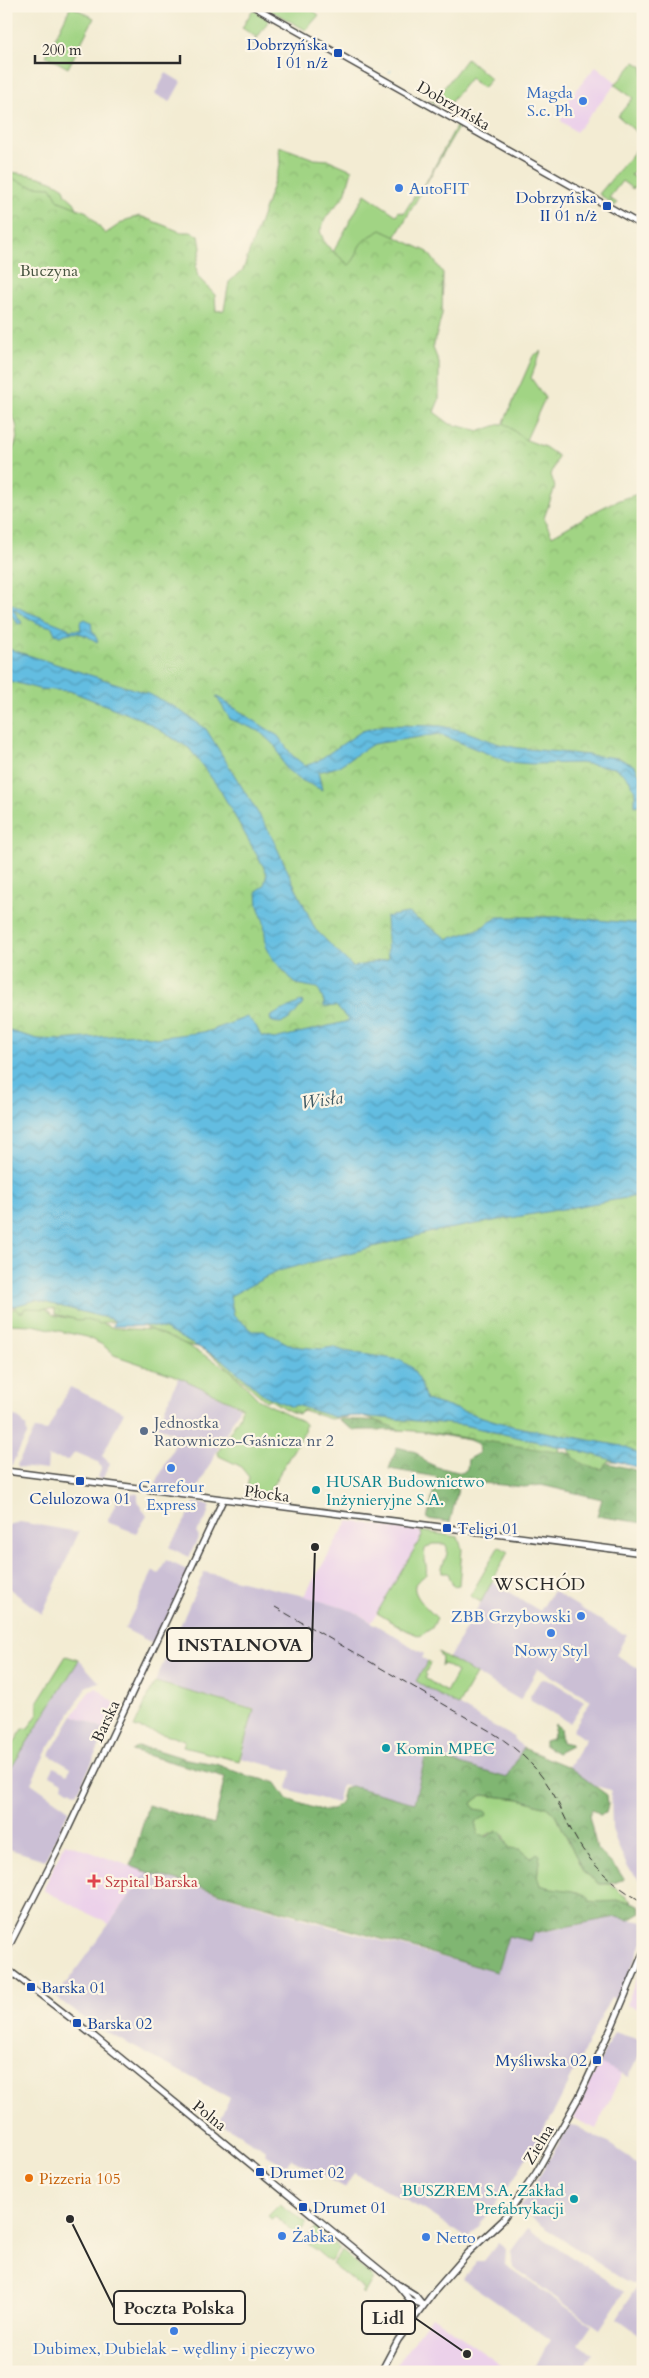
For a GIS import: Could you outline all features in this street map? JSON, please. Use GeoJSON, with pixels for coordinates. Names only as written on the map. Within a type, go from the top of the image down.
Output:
{"type":"FeatureCollection","features":[{"type":"Feature","properties":{"kind":"street","name":"Dobrzyńska"},"geometry":{"type":"LineString","coordinates":[[253,6],[643,226]]}},
{"type":"Feature","properties":{"kind":"street","name":"Płocka"},"geometry":{"type":"LineString","coordinates":[[6,1471],[643,1553]]}},
{"type":"Feature","properties":{"kind":"street","name":"Barska"},"geometry":{"type":"LineString","coordinates":[[6,1952],[64,1837],[222,1500]]}},
{"type":"Feature","properties":{"kind":"street","name":"Zielna"},"geometry":{"type":"LineString","coordinates":[[381,2372],[398,2340],[424,2305],[459,2262],[507,2215],[536,2173],[579,2096],[613,2024],[643,1953]]}},
{"type":"Feature","properties":{"kind":"street","name":"Polna"},"geometry":{"type":"LineString","coordinates":[[6,1968],[95,2036],[396,2284],[410,2300],[424,2305]]}},
{"type":"Feature","properties":{"kind":"shaded area"},"geometry":{"type":"Polygon","coordinates":[[[596,66],[617,83],[576,132],[561,121],[564,105],[596,66]]]}},
{"type":"Feature","properties":{"kind":"shaded area"},"geometry":{"type":"Polygon","coordinates":[[[166,73],[181,82],[170,102],[155,94],[166,73]]]}},
{"type":"Feature","properties":{"kind":"shaded area"},"geometry":{"type":"Polygon","coordinates":[[[179,1377],[240,1407],[196,1491],[155,1485],[179,1436],[157,1426],[179,1377]]]}},
{"type":"Feature","properties":{"kind":"shaded area"},"geometry":{"type":"Polygon","coordinates":[[[70,1387],[124,1412],[102,1456],[110,1463],[103,1479],[98,1478],[101,1468],[98,1462],[75,1452],[69,1460],[48,1457],[47,1470],[19,1467],[17,1465],[35,1429],[47,1431],[70,1387]]]}},
{"type":"Feature","properties":{"kind":"shaded area"},"geometry":{"type":"Polygon","coordinates":[[[11,1414],[21,1420],[26,1426],[27,1435],[11,1466],[6,1466],[6,1423],[11,1414]]]}},
{"type":"Feature","properties":{"kind":"shaded area"},"geometry":{"type":"Polygon","coordinates":[[[116,1491],[138,1494],[138,1502],[147,1516],[136,1533],[107,1522],[119,1496],[116,1491]]]}},
{"type":"Feature","properties":{"kind":"shaded area"},"geometry":{"type":"Polygon","coordinates":[[[194,1503],[210,1505],[206,1519],[196,1533],[199,1536],[189,1557],[169,1547],[194,1503]]]}},
{"type":"Feature","properties":{"kind":"shaded area"},"geometry":{"type":"Polygon","coordinates":[[[348,1521],[421,1531],[422,1535],[372,1622],[353,1611],[304,1596],[348,1521]]]}},
{"type":"Feature","properties":{"kind":"shaded area"},"geometry":{"type":"Polygon","coordinates":[[[20,1522],[79,1532],[42,1614],[6,1586],[6,1527],[20,1522]]]}},
{"type":"Feature","properties":{"kind":"shaded area"},"geometry":{"type":"Polygon","coordinates":[[[166,1560],[189,1571],[154,1644],[125,1629],[153,1571],[159,1574],[166,1560]]]}},
{"type":"Feature","properties":{"kind":"shaded area"},"geometry":{"type":"Polygon","coordinates":[[[204,1572],[304,1596],[353,1611],[424,1654],[422,1658],[428,1661],[416,1681],[513,1737],[523,1748],[507,1778],[426,1755],[414,1804],[342,1784],[337,1803],[287,1789],[292,1771],[241,1758],[254,1709],[155,1682],[204,1572]]]}},
{"type":"Feature","properties":{"kind":"shaded area"},"geometry":{"type":"Polygon","coordinates":[[[492,1582],[540,1611],[553,1591],[621,1633],[627,1634],[616,1655],[643,1671],[643,1884],[627,1866],[612,1829],[611,1790],[573,1780],[569,1767],[586,1739],[572,1731],[591,1700],[538,1668],[520,1700],[449,1658],[492,1582]]]}},
{"type":"Feature","properties":{"kind":"shaded area"},"geometry":{"type":"Polygon","coordinates":[[[79,1660],[100,1683],[87,1686],[46,1752],[31,1783],[69,1810],[45,1860],[6,1848],[6,1776],[79,1660]]]}},
{"type":"Feature","properties":{"kind":"shaded area"},"geometry":{"type":"Polygon","coordinates":[[[544,1679],[553,1682],[584,1701],[570,1723],[531,1701],[530,1696],[540,1680],[544,1679]]]}},
{"type":"Feature","properties":{"kind":"shaded area"},"geometry":{"type":"Polygon","coordinates":[[[97,1688],[118,1706],[107,1730],[73,1715],[90,1690],[97,1688]]]}},
{"type":"Feature","properties":{"kind":"shaded area"},"geometry":{"type":"Polygon","coordinates":[[[73,1715],[107,1730],[77,1794],[62,1786],[63,1782],[50,1775],[54,1767],[67,1774],[71,1768],[49,1755],[73,1715]]]}},
{"type":"Feature","properties":{"kind":"shaded area","name":"Szpital Barska"},"geometry":{"type":"Polygon","coordinates":[[[65,1843],[147,1872],[109,1924],[43,1890],[65,1843]]]}},
{"type":"Feature","properties":{"kind":"shaded area"},"geometry":{"type":"Polygon","coordinates":[[[147,1872],[341,1930],[497,1972],[508,1936],[530,1941],[533,1934],[616,1917],[643,1922],[643,1940],[618,2000],[611,1998],[555,2110],[513,2180],[480,2225],[467,2238],[422,2209],[354,2173],[345,2188],[291,2159],[286,2166],[265,2154],[266,2150],[218,2122],[230,2098],[91,2024],[56,1997],[147,1872]]]}},
{"type":"Feature","properties":{"kind":"shaded area"},"geometry":{"type":"Polygon","coordinates":[[[643,1964],[643,2010],[626,2005],[643,1964]]]}},
{"type":"Feature","properties":{"kind":"shaded area"},"geometry":{"type":"Polygon","coordinates":[[[614,2032],[643,2041],[643,2047],[629,2077],[599,2063],[614,2032]]]}},
{"type":"Feature","properties":{"kind":"shaded area"},"geometry":{"type":"Polygon","coordinates":[[[599,2063],[622,2073],[596,2129],[573,2118],[599,2063]]]}},
{"type":"Feature","properties":{"kind":"shaded area"},"geometry":{"type":"Polygon","coordinates":[[[570,2125],[576,2126],[611,2145],[629,2157],[643,2170],[643,2337],[617,2318],[637,2286],[619,2277],[518,2210],[570,2125]]]}},
{"type":"Feature","properties":{"kind":"shaded area"},"geometry":{"type":"Polygon","coordinates":[[[528,2228],[624,2292],[600,2329],[514,2268],[511,2251],[528,2228]]]}},
{"type":"Feature","properties":{"kind":"shaded area"},"geometry":{"type":"Polygon","coordinates":[[[498,2243],[506,2249],[505,2265],[592,2325],[579,2344],[592,2353],[586,2363],[598,2372],[531,2370],[551,2340],[463,2279],[477,2261],[484,2261],[498,2243]]]}},
{"type":"Feature","properties":{"kind":"shaded area"},"geometry":{"type":"Polygon","coordinates":[[[432,2316],[505,2368],[504,2372],[391,2372],[432,2316]]]}},
{"type":"Feature","properties":{"kind":"green space"},"geometry":{"type":"Polygon","coordinates":[[[71,6],[94,18],[68,68],[46,56],[71,6]]]}},
{"type":"Feature","properties":{"kind":"green space"},"geometry":{"type":"Polygon","coordinates":[[[262,6],[307,6],[319,15],[306,30],[262,6]]]}},
{"type":"Feature","properties":{"kind":"green space"},"geometry":{"type":"Polygon","coordinates":[[[252,11],[269,20],[250,49],[256,37],[242,28],[252,11]]]}},
{"type":"Feature","properties":{"kind":"green space"},"geometry":{"type":"Polygon","coordinates":[[[467,58],[491,79],[483,88],[470,78],[446,108],[454,114],[429,100],[434,101],[467,58]]]}},
{"type":"Feature","properties":{"kind":"green space"},"geometry":{"type":"Polygon","coordinates":[[[635,62],[643,67],[643,138],[618,116],[633,98],[615,85],[635,62]]]}},
{"type":"Feature","properties":{"kind":"green space"},"geometry":{"type":"Polygon","coordinates":[[[458,123],[460,124],[392,243],[355,273],[331,256],[365,194],[396,215],[399,211],[404,213],[420,187],[425,184],[458,123]]]}},
{"type":"Feature","properties":{"kind":"green space"},"geometry":{"type":"Polygon","coordinates":[[[641,144],[643,146],[643,160],[631,175],[643,182],[643,186],[638,183],[633,189],[622,181],[609,198],[617,203],[615,206],[599,194],[641,144]]]}},
{"type":"Feature","properties":{"kind":"green space","name":"Buczyna"},"geometry":{"type":"Polygon","coordinates":[[[279,146],[314,159],[329,160],[352,170],[345,195],[326,217],[320,231],[325,244],[349,265],[363,241],[381,230],[428,252],[443,273],[442,314],[433,348],[439,363],[439,400],[434,412],[450,424],[480,431],[504,423],[524,439],[545,447],[558,456],[551,475],[555,487],[544,518],[552,536],[607,505],[643,493],[643,1470],[618,1461],[608,1461],[602,1469],[591,1467],[578,1461],[568,1448],[563,1445],[556,1452],[428,1432],[400,1430],[362,1415],[330,1419],[303,1410],[299,1414],[269,1399],[266,1401],[219,1360],[199,1347],[190,1346],[130,1321],[100,1324],[55,1314],[55,1309],[25,1308],[23,1312],[18,1312],[16,1307],[10,1307],[9,1312],[6,1312],[6,463],[14,448],[17,429],[12,415],[6,407],[6,176],[31,186],[51,187],[59,201],[87,212],[105,234],[126,220],[140,216],[181,232],[191,232],[199,236],[201,248],[196,267],[198,277],[215,295],[216,311],[224,310],[229,282],[243,270],[280,165],[279,146]]]}},
{"type":"Feature","properties":{"kind":"green space"},"geometry":{"type":"Polygon","coordinates":[[[6,172],[36,176],[58,184],[64,188],[66,195],[74,202],[83,220],[6,180],[6,172]]]}},
{"type":"Feature","properties":{"kind":"green space"},"geometry":{"type":"Polygon","coordinates":[[[541,351],[531,378],[545,398],[525,442],[501,429],[533,356],[541,351]]]}},
{"type":"Feature","properties":{"kind":"green space"},"geometry":{"type":"Polygon","coordinates":[[[35,1306],[44,1307],[53,1315],[91,1319],[114,1328],[152,1330],[176,1339],[230,1370],[259,1400],[302,1421],[305,1424],[304,1432],[267,1495],[257,1496],[246,1493],[249,1477],[240,1466],[219,1456],[218,1452],[240,1416],[242,1407],[179,1377],[114,1355],[103,1345],[86,1337],[33,1325],[6,1324],[6,1310],[35,1306]]]}},
{"type":"Feature","properties":{"kind":"green space"},"geometry":{"type":"Polygon","coordinates":[[[338,1420],[386,1421],[520,1441],[643,1472],[643,1523],[597,1516],[602,1499],[541,1485],[524,1487],[460,1481],[450,1522],[427,1519],[437,1477],[389,1469],[397,1447],[416,1452],[426,1462],[437,1467],[462,1473],[467,1469],[468,1459],[479,1453],[478,1444],[469,1440],[413,1430],[354,1430],[338,1420]]]}},
{"type":"Feature","properties":{"kind":"green space"},"geometry":{"type":"Polygon","coordinates":[[[421,1531],[458,1537],[462,1549],[459,1585],[453,1586],[448,1573],[442,1573],[447,1551],[445,1544],[432,1544],[425,1549],[426,1574],[415,1585],[415,1589],[422,1603],[437,1618],[432,1628],[420,1636],[377,1613],[422,1536],[421,1531]]]}},
{"type":"Feature","properties":{"kind":"green space"},"geometry":{"type":"Polygon","coordinates":[[[499,1546],[508,1552],[481,1602],[470,1596],[499,1546]]]}},
{"type":"Feature","properties":{"kind":"green space"},"geometry":{"type":"Polygon","coordinates":[[[438,1652],[476,1674],[458,1706],[416,1681],[428,1661],[431,1663],[425,1673],[427,1675],[425,1678],[446,1692],[457,1672],[444,1664],[441,1666],[442,1658],[438,1652]]]}},
{"type":"Feature","properties":{"kind":"green space"},"geometry":{"type":"Polygon","coordinates":[[[66,1656],[79,1660],[6,1776],[8,1752],[23,1729],[28,1728],[38,1714],[38,1701],[66,1656]]]}},
{"type":"Feature","properties":{"kind":"green space"},"geometry":{"type":"Polygon","coordinates":[[[155,1682],[254,1710],[239,1761],[183,1747],[185,1740],[134,1727],[155,1682]]]}},
{"type":"Feature","properties":{"kind":"green space"},"geometry":{"type":"Polygon","coordinates":[[[555,1724],[560,1728],[562,1742],[571,1744],[571,1746],[557,1753],[545,1746],[545,1741],[552,1739],[555,1724]]]}},
{"type":"Feature","properties":{"kind":"green space"},"geometry":{"type":"Polygon","coordinates":[[[137,1747],[154,1749],[187,1759],[216,1764],[247,1776],[271,1781],[276,1783],[287,1799],[320,1810],[333,1810],[341,1801],[344,1788],[351,1786],[414,1803],[426,1754],[507,1778],[523,1748],[569,1767],[607,1795],[608,1805],[606,1813],[600,1815],[592,1810],[589,1816],[597,1849],[618,1870],[624,1879],[614,1883],[600,1884],[584,1873],[556,1815],[546,1807],[520,1799],[482,1795],[472,1803],[475,1809],[486,1811],[487,1815],[475,1823],[478,1834],[486,1837],[496,1831],[501,1832],[509,1848],[520,1849],[531,1858],[537,1853],[540,1855],[537,1876],[540,1885],[578,1892],[589,1897],[589,1901],[627,1901],[639,1905],[641,1913],[629,1920],[616,1917],[533,1933],[530,1941],[508,1936],[497,1972],[147,1872],[131,1866],[148,1805],[214,1825],[225,1777],[132,1751],[137,1747]]]}},
{"type":"Feature","properties":{"kind":"green space"},"geometry":{"type":"Polygon","coordinates":[[[482,1795],[520,1799],[546,1807],[556,1815],[584,1873],[600,1884],[610,1884],[632,1902],[600,1903],[589,1901],[578,1892],[543,1887],[537,1882],[538,1870],[534,1855],[531,1858],[520,1849],[509,1848],[504,1835],[490,1833],[484,1836],[479,1835],[475,1823],[478,1820],[472,1803],[482,1795]]]}},
{"type":"Feature","properties":{"kind":"green space"},"geometry":{"type":"Polygon","coordinates":[[[280,2204],[307,2223],[297,2235],[275,2217],[271,2219],[268,2216],[280,2204]]]}},
{"type":"Feature","properties":{"kind":"green space"},"geometry":{"type":"Polygon","coordinates":[[[315,2228],[340,2248],[330,2262],[305,2241],[315,2228]]]}},
{"type":"Feature","properties":{"kind":"green space"},"geometry":{"type":"Polygon","coordinates":[[[342,2251],[373,2278],[364,2294],[362,2292],[363,2289],[332,2264],[342,2251]]]}},
{"type":"Feature","properties":{"kind":"water"},"geometry":{"type":"Polygon","coordinates":[[[6,601],[69,630],[81,630],[80,622],[85,619],[91,622],[92,630],[98,641],[75,633],[60,636],[55,634],[52,627],[37,623],[13,609],[22,623],[18,624],[6,608],[6,601]]]}},
{"type":"Feature","properties":{"kind":"water","name":"Wisła"},"geometry":{"type":"Polygon","coordinates":[[[6,648],[149,694],[175,707],[206,729],[269,831],[315,929],[353,967],[388,959],[386,917],[408,913],[448,939],[479,929],[498,917],[562,917],[643,924],[643,1195],[436,1231],[278,1271],[230,1296],[234,1316],[253,1331],[264,1331],[292,1346],[321,1349],[333,1347],[344,1351],[400,1360],[411,1367],[420,1381],[426,1400],[512,1426],[622,1446],[643,1456],[643,1469],[592,1454],[463,1425],[359,1416],[334,1417],[296,1405],[292,1407],[264,1395],[223,1360],[164,1329],[152,1326],[113,1326],[114,1320],[36,1300],[14,1306],[6,1305],[6,1030],[38,1039],[61,1040],[135,1034],[155,1038],[210,1031],[247,1017],[256,1026],[261,1036],[274,1039],[349,1021],[336,1006],[324,1007],[324,1002],[318,988],[296,984],[272,958],[266,946],[264,922],[258,906],[257,891],[264,886],[267,873],[219,788],[189,748],[143,720],[70,691],[39,689],[6,680],[6,648]]]}},
{"type":"Feature","properties":{"kind":"water"},"geometry":{"type":"Polygon","coordinates":[[[216,696],[278,736],[292,755],[305,766],[316,762],[362,731],[385,725],[441,726],[464,731],[499,744],[518,748],[618,758],[635,766],[643,781],[643,804],[635,806],[635,791],[629,779],[616,768],[580,763],[532,764],[508,762],[439,734],[373,744],[337,767],[318,772],[322,790],[299,779],[285,768],[276,747],[259,731],[230,719],[216,696]]]}},
{"type":"Feature","properties":{"kind":"water"},"geometry":{"type":"Polygon","coordinates":[[[302,1001],[303,1004],[289,1019],[281,1023],[271,1021],[270,1017],[302,1001]]]}},
{"type":"Feature","properties":{"kind":"railway"},"geometry":{"type":"LineString","coordinates":[[275,1607],[490,1731],[509,1744],[534,1767],[548,1785],[575,1837],[589,1858],[610,1879],[643,1902]]}},
{"type":"Feature","properties":{"kind":"place","name":"Dobrzyńska I 01 n/ż"},"geometry":{"type":"Point","coordinates":[338,53]}},
{"type":"Feature","properties":{"kind":"place","name":"Magda S.c. Ph"},"geometry":{"type":"Point","coordinates":[583,101]}},
{"type":"Feature","properties":{"kind":"place","name":"AutoFIT"},"geometry":{"type":"Point","coordinates":[399,188]}},
{"type":"Feature","properties":{"kind":"place","name":"Dobrzyńska II 01 n/ż"},"geometry":{"type":"Point","coordinates":[607,206]}},
{"type":"Feature","properties":{"kind":"place","name":"Jednostka Ratowniczo-Gaśnicza nr 2"},"geometry":{"type":"Point","coordinates":[144,1431]}},
{"type":"Feature","properties":{"kind":"place","name":"Carrefour Express"},"geometry":{"type":"Point","coordinates":[171,1468]}},
{"type":"Feature","properties":{"kind":"place","name":"Celulozowa 01"},"geometry":{"type":"Point","coordinates":[80,1481]}},
{"type":"Feature","properties":{"kind":"place","name":"HUSAR Budownictwo Inżynieryjne S.A."},"geometry":{"type":"Point","coordinates":[316,1490]}},
{"type":"Feature","properties":{"kind":"place","name":"Teligi 01"},"geometry":{"type":"Point","coordinates":[447,1528]}},
{"type":"Feature","properties":{"kind":"place","name":"INSTALNOVA"},"geometry":{"type":"Point","coordinates":[315,1547]}},
{"type":"Feature","properties":{"kind":"place","name":"ZBB Grzybowski"},"geometry":{"type":"Point","coordinates":[581,1616]}},
{"type":"Feature","properties":{"kind":"place","name":"Nowy Styl"},"geometry":{"type":"Point","coordinates":[551,1633]}},
{"type":"Feature","properties":{"kind":"place","name":"Komin MPEC"},"geometry":{"type":"Point","coordinates":[386,1748]}},
{"type":"Feature","properties":{"kind":"place","name":"Szpital Barska"},"geometry":{"type":"Point","coordinates":[94,1881]}},
{"type":"Feature","properties":{"kind":"place","name":"Barska 01"},"geometry":{"type":"Point","coordinates":[31,1987]}},
{"type":"Feature","properties":{"kind":"place","name":"Barska 02"},"geometry":{"type":"Point","coordinates":[77,2023]}},
{"type":"Feature","properties":{"kind":"place","name":"Myśliwska 02"},"geometry":{"type":"Point","coordinates":[597,2060]}},
{"type":"Feature","properties":{"kind":"place","name":"Drumet 02"},"geometry":{"type":"Point","coordinates":[260,2172]}},
{"type":"Feature","properties":{"kind":"place","name":"Pizzeria 105"},"geometry":{"type":"Point","coordinates":[29,2178]}},
{"type":"Feature","properties":{"kind":"place","name":"BUSZREM S.A. Zakład Prefabrykacji"},"geometry":{"type":"Point","coordinates":[574,2199]}},
{"type":"Feature","properties":{"kind":"place","name":"Drumet 01"},"geometry":{"type":"Point","coordinates":[303,2207]}},
{"type":"Feature","properties":{"kind":"place","name":"Poczta Polska"},"geometry":{"type":"Point","coordinates":[70,2219]}},
{"type":"Feature","properties":{"kind":"place","name":"Żabka"},"geometry":{"type":"Point","coordinates":[282,2236]}},
{"type":"Feature","properties":{"kind":"place","name":"Netto"},"geometry":{"type":"Point","coordinates":[426,2237]}},
{"type":"Feature","properties":{"kind":"place","name":"Dubimex, Dubielak - wędliny i pieczywo"},"geometry":{"type":"Point","coordinates":[174,2331]}},
{"type":"Feature","properties":{"kind":"place","name":"Lidl"},"geometry":{"type":"Point","coordinates":[467,2354]}},
{"type":"Feature","properties":{"kind":"district","name":"WSCHÓD"},"geometry":{"type":"Point","coordinates":[540,1584]}}]}
